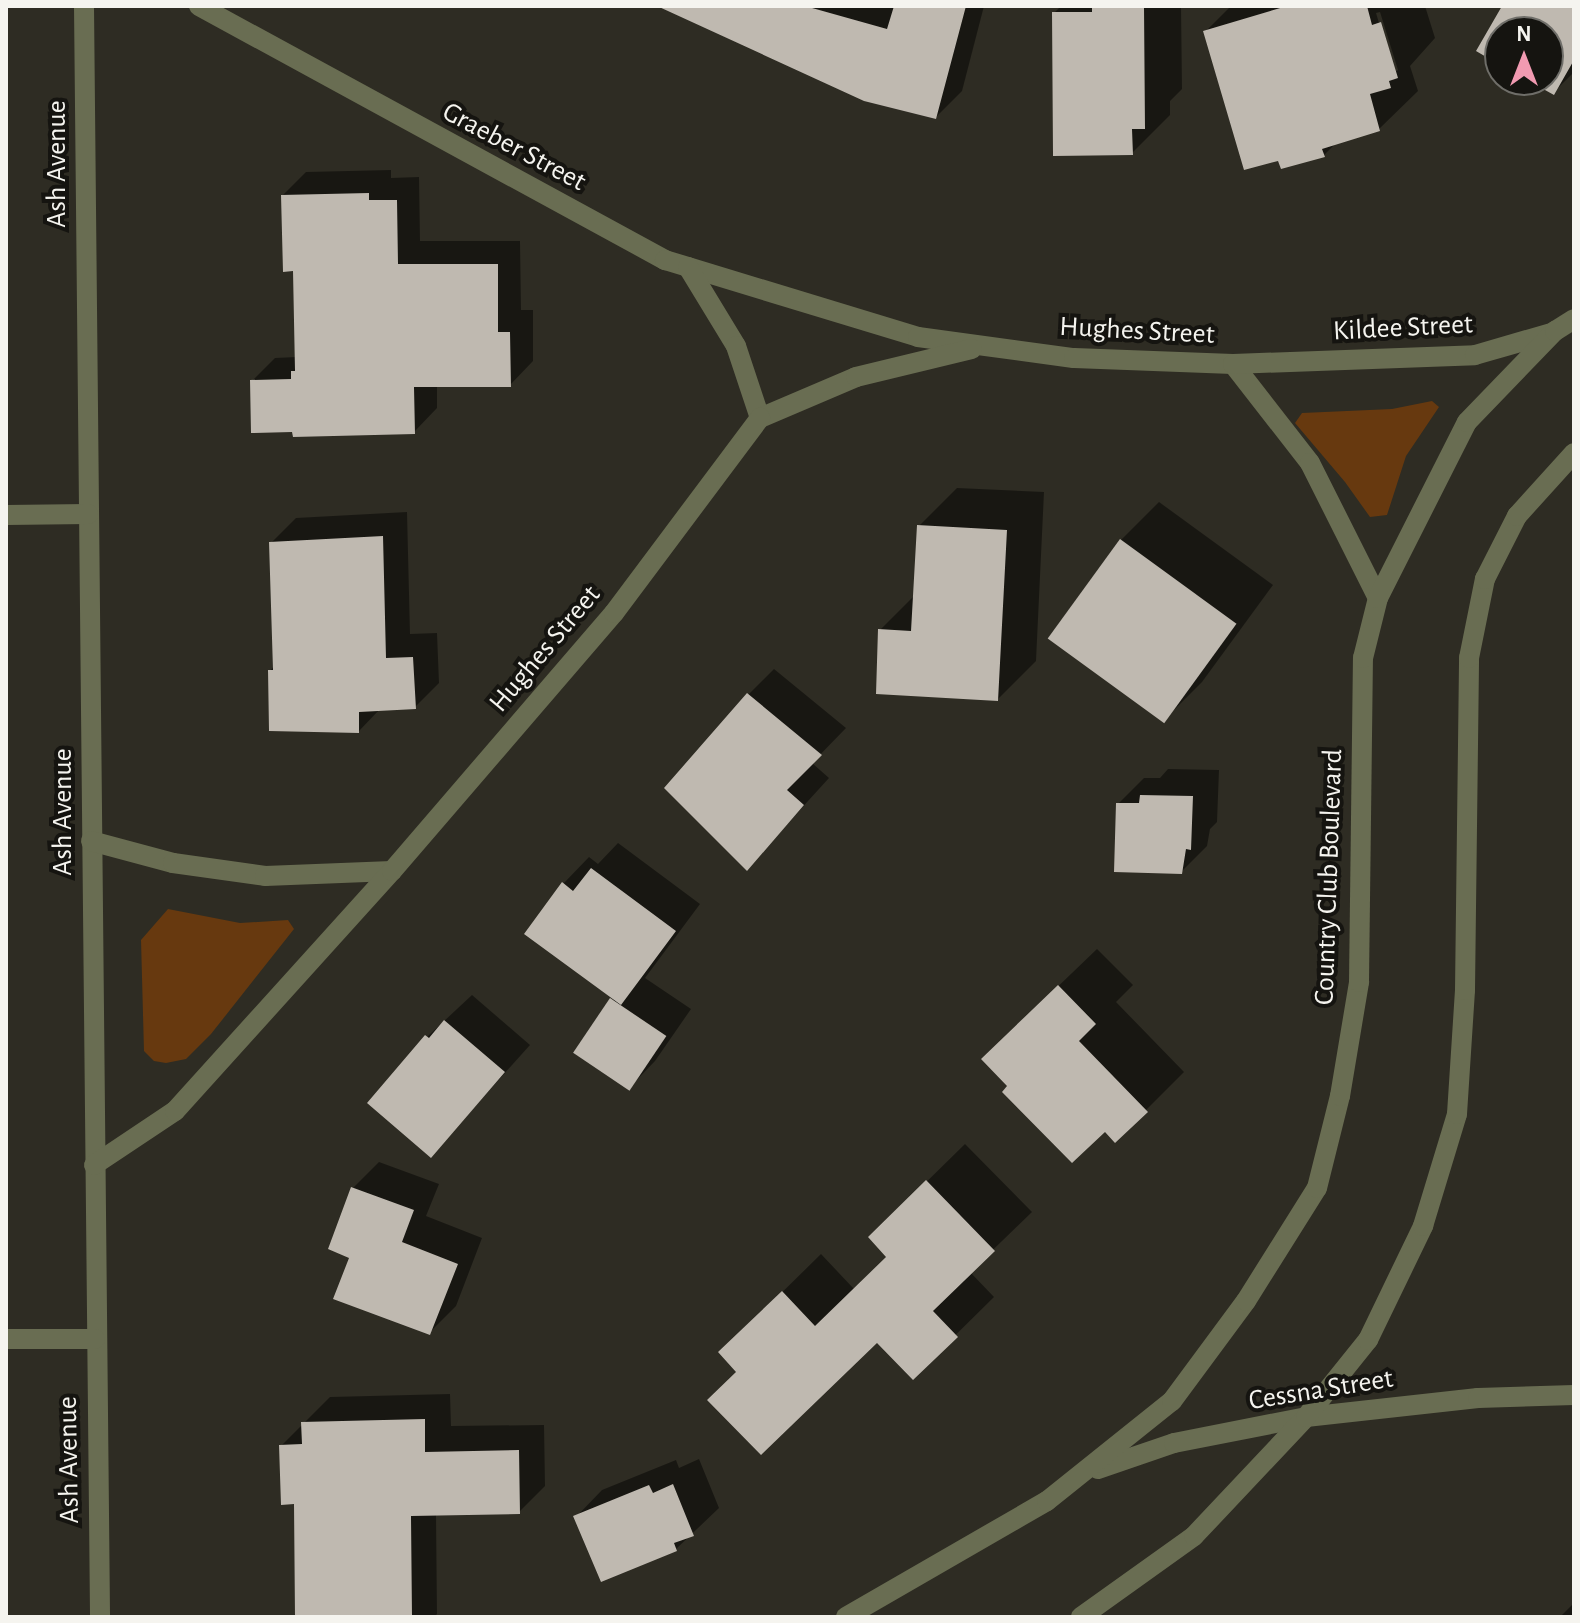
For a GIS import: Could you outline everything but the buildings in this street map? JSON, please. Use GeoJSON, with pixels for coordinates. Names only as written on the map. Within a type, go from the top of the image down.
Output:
{"type":"FeatureCollection","features":[{"type":"Feature","properties":{"kind":"street","name":"Ash Avenue"},"geometry":{"type":"LineString","coordinates":[[84,6],[100,1617]]}},
{"type":"Feature","properties":{"kind":"street","name":"Graeber Street"},"geometry":{"type":"LineString","coordinates":[[199,6],[507,177],[665,260],[815,307]]}},
{"type":"Feature","properties":{"kind":"street"},"geometry":{"type":"LineString","coordinates":[[688,267],[736,346],[760,418],[856,377],[986,345]]}},
{"type":"Feature","properties":{"kind":"street","name":"Hughes Street"},"geometry":{"type":"LineString","coordinates":[[815,307],[918,337],[1074,358],[1233,364],[1310,463],[1378,598]]}},
{"type":"Feature","properties":{"kind":"street","name":"Country Club Boulevard"},"geometry":{"type":"LineString","coordinates":[[846,1617],[1047,1501],[1172,1401],[1246,1301],[1317,1188],[1340,1096],[1359,982],[1363,658],[1378,598],[1467,422],[1574,319]]}},
{"type":"Feature","properties":{"kind":"street","name":"Kildee Street"},"geometry":{"type":"LineString","coordinates":[[1233,364],[1475,355],[1564,329]]}},
{"type":"Feature","properties":{"kind":"street","name":"Hughes Street"},"geometry":{"type":"LineString","coordinates":[[94,1165],[175,1111],[392,871],[614,613],[760,418]]}},
{"type":"Feature","properties":{"kind":"street"},"geometry":{"type":"LineString","coordinates":[[1081,1617],[1194,1536],[1306,1417],[1368,1340],[1423,1226],[1457,1114],[1465,990],[1469,658],[1485,579],[1498,553],[1517,516],[1574,453]]}},
{"type":"Feature","properties":{"kind":"street"},"geometry":{"type":"LineString","coordinates":[[6,515],[88,514]]}},
{"type":"Feature","properties":{"kind":"street"},"geometry":{"type":"LineString","coordinates":[[91,841],[173,863],[265,876],[392,871]]}},
{"type":"Feature","properties":{"kind":"street"},"geometry":{"type":"LineString","coordinates":[[6,1339],[95,1339]]}},
{"type":"Feature","properties":{"kind":"street","name":"Cessna Street"},"geometry":{"type":"LineString","coordinates":[[1082,1474],[1174,1443],[1306,1417],[1478,1398],[1574,1395]]}},
{"type":"Feature","properties":{"kind":"shaded area"},"geometry":{"type":"Polygon","coordinates":[[[1432,401],[1439,407],[1406,456],[1387,515],[1370,517],[1295,423],[1302,413],[1392,409],[1432,401]]]}},
{"type":"Feature","properties":{"kind":"shaded area"},"geometry":{"type":"Polygon","coordinates":[[[168,909],[240,923],[288,920],[294,929],[211,1034],[186,1059],[166,1063],[154,1061],[144,1051],[141,940],[168,909]]]}}]}
